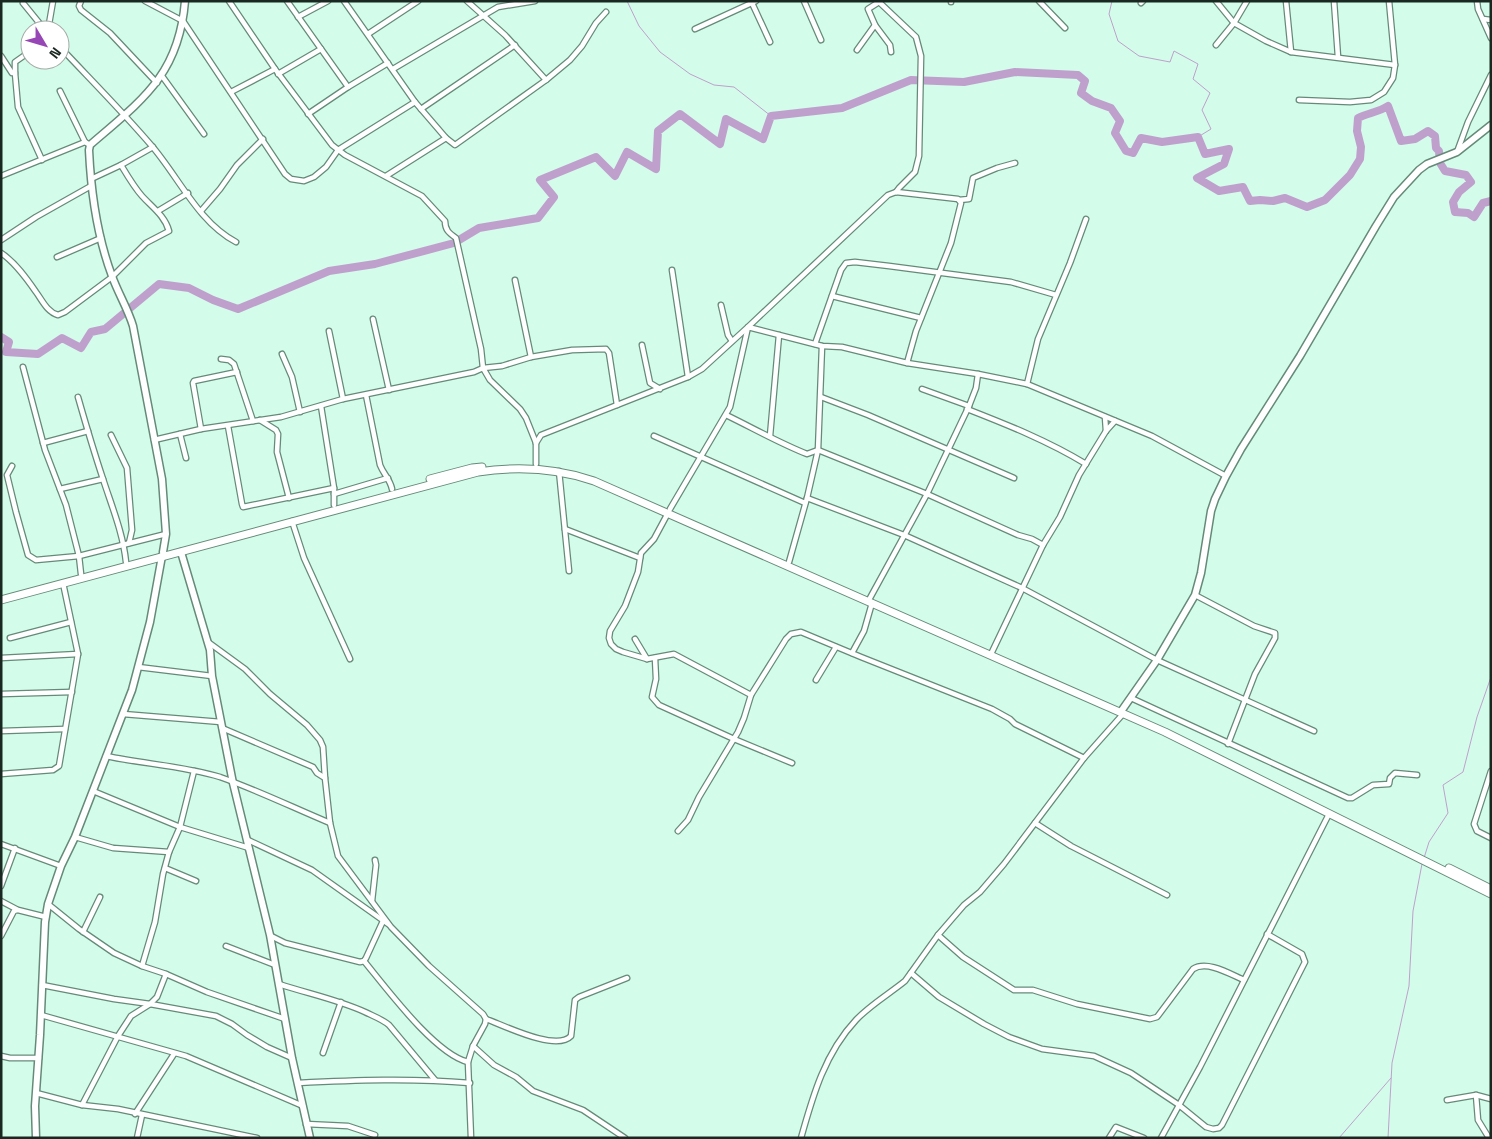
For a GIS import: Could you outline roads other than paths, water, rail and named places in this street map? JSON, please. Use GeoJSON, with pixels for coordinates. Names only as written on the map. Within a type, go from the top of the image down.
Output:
{"type":"FeatureCollection","features":[{"type":"Feature","properties":{"kind":"main road"},"geometry":{"type":"LineString","coordinates":[[1,595],[126,562],[180,552],[334,505],[472,468],[515,463],[564,468],[587,474],[1184,738],[1491,889]]}},
{"type":"Feature","properties":{"kind":"main road"},"geometry":{"type":"LineString","coordinates":[[1,600],[253,530],[478,472],[516,467],[559,471],[594,481],[788,562],[871,600]]}},
{"type":"Feature","properties":{"kind":"main road"},"geometry":{"type":"LineString","coordinates":[[970,644],[992,652],[1165,732],[1491,894]]}},
{"type":"Feature","properties":{"kind":"street"},"geometry":{"type":"LineString","coordinates":[[48,20],[53,1]]}},
{"type":"Feature","properties":{"kind":"street"},"geometry":{"type":"LineString","coordinates":[[81,1],[79,6],[81,10],[110,33],[157,83]]}},
{"type":"Feature","properties":{"kind":"street"},"geometry":{"type":"LineString","coordinates":[[146,1],[183,21],[285,174],[291,179],[304,181],[314,177],[326,167],[338,150],[415,102]]}},
{"type":"Feature","properties":{"kind":"street"},"geometry":{"type":"LineString","coordinates":[[1,176],[88,144],[124,116],[157,83],[168,66],[183,21],[185,1]]}},
{"type":"Feature","properties":{"kind":"street"},"geometry":{"type":"LineString","coordinates":[[230,1],[276,71],[332,145],[345,155],[422,196],[445,221],[447,231],[457,241],[479,340],[483,368],[490,380],[520,409],[526,418],[536,443],[536,464]]}},
{"type":"Feature","properties":{"kind":"street"},"geometry":{"type":"LineString","coordinates":[[287,1],[348,87]]}},
{"type":"Feature","properties":{"kind":"street"},"geometry":{"type":"LineString","coordinates":[[298,17],[328,1]]}},
{"type":"Feature","properties":{"kind":"street"},"geometry":{"type":"LineString","coordinates":[[344,1],[421,110],[446,138],[455,145],[546,80],[570,60],[606,12]]}},
{"type":"Feature","properties":{"kind":"street"},"geometry":{"type":"LineString","coordinates":[[368,34],[418,1]]}},
{"type":"Feature","properties":{"kind":"street"},"geometry":{"type":"LineString","coordinates":[[467,1],[515,45],[546,80]]}},
{"type":"Feature","properties":{"kind":"street"},"geometry":{"type":"LineString","coordinates":[[392,70],[498,6],[535,1]]}},
{"type":"Feature","properties":{"kind":"street"},"geometry":{"type":"LineString","coordinates":[[804,1],[821,40]]}},
{"type":"Feature","properties":{"kind":"street"},"geometry":{"type":"LineString","coordinates":[[867,1],[868,9],[875,25],[890,45],[891,52]]}},
{"type":"Feature","properties":{"kind":"street"},"geometry":{"type":"LineString","coordinates":[[1039,1],[1065,28]]}},
{"type":"Feature","properties":{"kind":"street"},"geometry":{"type":"LineString","coordinates":[[1216,1],[1234,22],[1266,41],[1291,52],[1395,65]]}},
{"type":"Feature","properties":{"kind":"street"},"geometry":{"type":"LineString","coordinates":[[1216,45],[1247,1]]}},
{"type":"Feature","properties":{"kind":"street"},"geometry":{"type":"LineString","coordinates":[[1286,1],[1291,52]]}},
{"type":"Feature","properties":{"kind":"street"},"geometry":{"type":"LineString","coordinates":[[1334,1],[1338,57]]}},
{"type":"Feature","properties":{"kind":"street"},"geometry":{"type":"LineString","coordinates":[[1299,100],[1350,102],[1371,100],[1384,92],[1392,78],[1395,65],[1389,1]]}},
{"type":"Feature","properties":{"kind":"street"},"geometry":{"type":"LineString","coordinates":[[1476,1],[1491,38]]}},
{"type":"Feature","properties":{"kind":"street"},"geometry":{"type":"LineString","coordinates":[[695,29],[754,2],[770,42]]}},
{"type":"Feature","properties":{"kind":"street"},"geometry":{"type":"LineString","coordinates":[[868,9],[878,2],[916,37],[921,56],[919,156],[916,172],[896,192]]}},
{"type":"Feature","properties":{"kind":"street"},"geometry":{"type":"LineString","coordinates":[[23,3],[37,20]]}},
{"type":"Feature","properties":{"kind":"street"},"geometry":{"type":"LineString","coordinates":[[1483,19],[1491,20]]}},
{"type":"Feature","properties":{"kind":"street"},"geometry":{"type":"LineString","coordinates":[[857,50],[875,25]]}},
{"type":"Feature","properties":{"kind":"street"},"geometry":{"type":"LineString","coordinates":[[421,110],[515,45]]}},
{"type":"Feature","properties":{"kind":"street"},"geometry":{"type":"LineString","coordinates":[[231,92],[320,49]]}},
{"type":"Feature","properties":{"kind":"street"},"geometry":{"type":"LineString","coordinates":[[1,56],[12,73],[15,73]]}},
{"type":"Feature","properties":{"kind":"street"},"geometry":{"type":"LineString","coordinates":[[20,58],[14,62],[18,107],[42,160]]}},
{"type":"Feature","properties":{"kind":"street"},"geometry":{"type":"LineString","coordinates":[[70,58],[153,147],[201,211],[224,236],[236,242]]}},
{"type":"Feature","properties":{"kind":"street"},"geometry":{"type":"LineString","coordinates":[[308,114],[388,63]]}},
{"type":"Feature","properties":{"kind":"street"},"geometry":{"type":"LineString","coordinates":[[1457,152],[1468,122],[1491,75]]}},
{"type":"Feature","properties":{"kind":"street"},"geometry":{"type":"LineString","coordinates":[[162,76],[204,134]]}},
{"type":"Feature","properties":{"kind":"street"},"geometry":{"type":"LineString","coordinates":[[36,1138],[35,1106],[48,904],[61,866],[75,837],[132,690],[150,622],[166,534],[162,479],[133,326],[112,276],[101,238],[90,179],[88,144],[60,91]]}},
{"type":"Feature","properties":{"kind":"street"},"geometry":{"type":"LineString","coordinates":[[801,1138],[819,1077],[824,1065],[843,1036],[857,1019],[911,973],[964,905],[980,892],[1122,712],[1157,660],[1195,595],[1201,573],[1211,511],[1226,476],[1394,197],[1412,176],[1427,164],[1457,152],[1491,125]]}},
{"type":"Feature","properties":{"kind":"street"},"geometry":{"type":"LineString","coordinates":[[386,176],[446,138]]}},
{"type":"Feature","properties":{"kind":"street"},"geometry":{"type":"LineString","coordinates":[[201,211],[214,198],[242,160],[263,140]]}},
{"type":"Feature","properties":{"kind":"street"},"geometry":{"type":"LineString","coordinates":[[90,179],[153,147]]}},
{"type":"Feature","properties":{"kind":"street"},"geometry":{"type":"LineString","coordinates":[[536,443],[542,435],[660,389],[702,369],[888,195],[896,192],[959,200],[969,199],[973,178],[1015,163]]}},
{"type":"Feature","properties":{"kind":"street"},"geometry":{"type":"LineString","coordinates":[[1,253],[13,262],[38,294],[42,303],[55,315],[65,312],[112,276],[146,243],[169,231],[158,211],[141,195],[120,165]]}},
{"type":"Feature","properties":{"kind":"street"},"geometry":{"type":"LineString","coordinates":[[1,240],[36,217],[91,186]]}},
{"type":"Feature","properties":{"kind":"street"},"geometry":{"type":"LineString","coordinates":[[158,211],[188,193]]}},
{"type":"Feature","properties":{"kind":"street"},"geometry":{"type":"LineString","coordinates":[[907,364],[921,318],[940,273],[956,222],[959,200]]}},
{"type":"Feature","properties":{"kind":"street"},"geometry":{"type":"LineString","coordinates":[[1026,384],[1038,339],[1086,219]]}},
{"type":"Feature","properties":{"kind":"street"},"geometry":{"type":"LineString","coordinates":[[57,258],[101,238]]}},
{"type":"Feature","properties":{"kind":"street"},"geometry":{"type":"LineString","coordinates":[[815,344],[841,270],[846,263],[855,262],[1011,282],[1056,294]]}},
{"type":"Feature","properties":{"kind":"street"},"geometry":{"type":"LineString","coordinates":[[672,270],[688,377]]}},
{"type":"Feature","properties":{"kind":"street"},"geometry":{"type":"LineString","coordinates":[[515,280],[531,357]]}},
{"type":"Feature","properties":{"kind":"street"},"geometry":{"type":"LineString","coordinates":[[832,296],[921,318]]}},
{"type":"Feature","properties":{"kind":"street"},"geometry":{"type":"LineString","coordinates":[[721,306],[728,335],[732,341]]}},
{"type":"Feature","properties":{"kind":"street"},"geometry":{"type":"LineString","coordinates":[[373,319],[389,390]]}},
{"type":"Feature","properties":{"kind":"street"},"geometry":{"type":"LineString","coordinates":[[748,327],[822,346],[842,347],[907,364],[978,374],[1026,384],[1152,436],[1226,476]]}},
{"type":"Feature","properties":{"kind":"street"},"geometry":{"type":"LineString","coordinates":[[748,327],[730,408],[654,539],[640,558],[638,572],[625,606],[610,632],[609,638],[611,644],[616,649],[647,659],[674,654],[751,694]]}},
{"type":"Feature","properties":{"kind":"street"},"geometry":{"type":"LineString","coordinates":[[329,331],[342,399]]}},
{"type":"Feature","properties":{"kind":"street"},"geometry":{"type":"LineString","coordinates":[[770,436],[779,335]]}},
{"type":"Feature","properties":{"kind":"street"},"geometry":{"type":"LineString","coordinates":[[642,345],[650,383],[660,389]]}},
{"type":"Feature","properties":{"kind":"street"},"geometry":{"type":"LineString","coordinates":[[788,562],[806,501],[818,450],[822,346]]}},
{"type":"Feature","properties":{"kind":"street"},"geometry":{"type":"LineString","coordinates":[[154,440],[201,429],[228,426],[300,412],[342,399],[474,372],[483,368],[502,366],[531,357],[572,350],[603,348],[609,353],[617,406]]}},
{"type":"Feature","properties":{"kind":"street"},"geometry":{"type":"LineString","coordinates":[[282,354],[292,378],[300,412]]}},
{"type":"Feature","properties":{"kind":"street"},"geometry":{"type":"LineString","coordinates":[[221,359],[229,360],[234,364],[253,421]]}},
{"type":"Feature","properties":{"kind":"street"},"geometry":{"type":"LineString","coordinates":[[23,367],[43,443],[60,489],[79,556],[81,574]]}},
{"type":"Feature","properties":{"kind":"street"},"geometry":{"type":"LineString","coordinates":[[201,429],[194,381],[237,372]]}},
{"type":"Feature","properties":{"kind":"street"},"geometry":{"type":"LineString","coordinates":[[852,653],[864,631],[871,600],[927,494],[968,408],[976,388],[978,374]]}},
{"type":"Feature","properties":{"kind":"street"},"geometry":{"type":"LineString","coordinates":[[922,389],[1060,448],[1086,464]]}},
{"type":"Feature","properties":{"kind":"street"},"geometry":{"type":"LineString","coordinates":[[366,395],[380,465],[392,489]]}},
{"type":"Feature","properties":{"kind":"street"},"geometry":{"type":"LineString","coordinates":[[78,397],[103,479],[127,543]]}},
{"type":"Feature","properties":{"kind":"street"},"geometry":{"type":"LineString","coordinates":[[821,397],[868,415],[1014,478]]}},
{"type":"Feature","properties":{"kind":"street"},"geometry":{"type":"LineString","coordinates":[[321,406],[334,488],[334,505]]}},
{"type":"Feature","properties":{"kind":"street"},"geometry":{"type":"LineString","coordinates":[[726,416],[807,454],[818,450],[927,494],[1018,535],[1032,538],[1043,545]]}},
{"type":"Feature","properties":{"kind":"street"},"geometry":{"type":"LineString","coordinates":[[1105,417],[1106,431]]}},
{"type":"Feature","properties":{"kind":"street"},"geometry":{"type":"LineString","coordinates":[[260,420],[276,430],[278,434],[278,452],[289,498]]}},
{"type":"Feature","properties":{"kind":"street"},"geometry":{"type":"LineString","coordinates":[[992,652],[1043,545],[1086,464],[1106,431],[1115,421]]}},
{"type":"Feature","properties":{"kind":"street"},"geometry":{"type":"LineString","coordinates":[[228,426],[244,507],[334,488]]}},
{"type":"Feature","properties":{"kind":"street"},"geometry":{"type":"LineString","coordinates":[[43,443],[88,431]]}},
{"type":"Feature","properties":{"kind":"street"},"geometry":{"type":"LineString","coordinates":[[180,434],[186,458]]}},
{"type":"Feature","properties":{"kind":"street"},"geometry":{"type":"LineString","coordinates":[[111,435],[127,468],[132,530],[127,543],[126,562]]}},
{"type":"Feature","properties":{"kind":"street"},"geometry":{"type":"LineString","coordinates":[[654,436],[806,501],[904,535],[1022,588],[1157,660],[1314,731]]}},
{"type":"Feature","properties":{"kind":"street"},"geometry":{"type":"LineString","coordinates":[[12,466],[7,475],[16,512],[28,555],[36,560],[79,556],[166,534]]}},
{"type":"Feature","properties":{"kind":"street"},"geometry":{"type":"LineString","coordinates":[[559,471],[570,571]]}},
{"type":"Feature","properties":{"kind":"street"},"geometry":{"type":"LineString","coordinates":[[334,494],[388,478]]}},
{"type":"Feature","properties":{"kind":"street"},"geometry":{"type":"LineString","coordinates":[[60,489],[103,479]]}},
{"type":"Feature","properties":{"kind":"street"},"geometry":{"type":"LineString","coordinates":[[292,521],[304,558],[350,658]]}},
{"type":"Feature","properties":{"kind":"street"},"geometry":{"type":"LineString","coordinates":[[565,529],[640,558]]}},
{"type":"Feature","properties":{"kind":"street"},"geometry":{"type":"LineString","coordinates":[[180,552],[211,658],[212,676],[233,782],[270,935],[292,1058],[310,1138]]}},
{"type":"Feature","properties":{"kind":"street"},"geometry":{"type":"LineString","coordinates":[[1,774],[57,769],[59,766],[78,654],[63,583]]}},
{"type":"Feature","properties":{"kind":"street"},"geometry":{"type":"LineString","coordinates":[[1195,595],[1225,609],[1250,624],[1275,633],[1276,638],[1255,674],[1228,744]]}},
{"type":"Feature","properties":{"kind":"street"},"geometry":{"type":"LineString","coordinates":[[10,638],[71,622]]}},
{"type":"Feature","properties":{"kind":"street"},"geometry":{"type":"LineString","coordinates":[[678,831],[688,820],[699,797],[734,739],[744,718],[751,694],[786,639],[791,634],[801,632],[992,709],[1015,724],[1084,758]]}},
{"type":"Feature","properties":{"kind":"street"},"geometry":{"type":"LineString","coordinates":[[635,639],[647,659]]}},
{"type":"Feature","properties":{"kind":"street"},"geometry":{"type":"LineString","coordinates":[[207,641],[245,669],[270,694],[307,725],[320,740],[323,747],[330,823],[338,856],[392,927],[429,966],[483,1014],[486,1019],[535,1039],[564,1040],[571,1036],[575,1000],[627,978]]}},
{"type":"Feature","properties":{"kind":"street"},"geometry":{"type":"LineString","coordinates":[[816,680],[836,647]]}},
{"type":"Feature","properties":{"kind":"street"},"geometry":{"type":"LineString","coordinates":[[1,658],[78,654]]}},
{"type":"Feature","properties":{"kind":"street"},"geometry":{"type":"LineString","coordinates":[[655,658],[656,679],[652,697],[659,705],[792,763]]}},
{"type":"Feature","properties":{"kind":"street"},"geometry":{"type":"LineString","coordinates":[[138,667],[212,676]]}},
{"type":"Feature","properties":{"kind":"street"},"geometry":{"type":"LineString","coordinates":[[1,694],[72,692]]}},
{"type":"Feature","properties":{"kind":"street"},"geometry":{"type":"LineString","coordinates":[[1131,698],[1348,798],[1352,798],[1373,785],[1389,784],[1390,778],[1395,773],[1417,775]]}},
{"type":"Feature","properties":{"kind":"street"},"geometry":{"type":"LineString","coordinates":[[122,714],[222,725],[313,766],[317,773],[325,778]]}},
{"type":"Feature","properties":{"kind":"street"},"geometry":{"type":"LineString","coordinates":[[1,732],[65,729]]}},
{"type":"Feature","properties":{"kind":"street"},"geometry":{"type":"LineString","coordinates":[[106,756],[194,771],[233,782],[330,823]]}},
{"type":"Feature","properties":{"kind":"street"},"geometry":{"type":"LineString","coordinates":[[142,966],[155,922],[169,852],[180,827],[194,771]]}},
{"type":"Feature","properties":{"kind":"street"},"geometry":{"type":"LineString","coordinates":[[1491,771],[1474,824],[1477,831],[1491,838]]}},
{"type":"Feature","properties":{"kind":"street"},"geometry":{"type":"LineString","coordinates":[[93,791],[180,827],[248,844],[312,870],[392,927]]}},
{"type":"Feature","properties":{"kind":"street"},"geometry":{"type":"LineString","coordinates":[[1161,1138],[1200,1067],[1330,814]]}},
{"type":"Feature","properties":{"kind":"street"},"geometry":{"type":"LineString","coordinates":[[1035,823],[1072,846],[1167,894]]}},
{"type":"Feature","properties":{"kind":"street"},"geometry":{"type":"LineString","coordinates":[[75,837],[113,848],[169,852]]}},
{"type":"Feature","properties":{"kind":"street"},"geometry":{"type":"LineString","coordinates":[[1,844],[61,866]]}},
{"type":"Feature","properties":{"kind":"street"},"geometry":{"type":"LineString","coordinates":[[1,886],[14,848]]}},
{"type":"Feature","properties":{"kind":"street"},"geometry":{"type":"LineString","coordinates":[[372,901],[375,860]]}},
{"type":"Feature","properties":{"kind":"street"},"geometry":{"type":"LineString","coordinates":[[165,868],[196,881]]}},
{"type":"Feature","properties":{"kind":"street"},"geometry":{"type":"LineString","coordinates":[[83,932],[100,897]]}},
{"type":"Feature","properties":{"kind":"street"},"geometry":{"type":"LineString","coordinates":[[1,901],[18,910],[46,917]]}},
{"type":"Feature","properties":{"kind":"street"},"geometry":{"type":"LineString","coordinates":[[48,904],[83,932],[114,953],[206,992],[285,1019]]}},
{"type":"Feature","properties":{"kind":"street"},"geometry":{"type":"LineString","coordinates":[[1,936],[11,914],[14,910],[18,910]]}},
{"type":"Feature","properties":{"kind":"street"},"geometry":{"type":"LineString","coordinates":[[364,962],[383,921]]}},
{"type":"Feature","properties":{"kind":"street"},"geometry":{"type":"LineString","coordinates":[[155,922],[162,924]]}},
{"type":"Feature","properties":{"kind":"street"},"geometry":{"type":"LineString","coordinates":[[911,973],[939,997],[1009,1037],[1042,1049],[1094,1056],[1131,1073],[1213,1129],[1222,1125],[1305,962],[1302,954],[1267,934]]}},
{"type":"Feature","properties":{"kind":"street"},"geometry":{"type":"LineString","coordinates":[[270,935],[285,943],[364,962],[437,1045],[462,1061],[468,1062]]}},
{"type":"Feature","properties":{"kind":"street"},"geometry":{"type":"LineString","coordinates":[[938,936],[963,957],[1014,990],[1033,990],[1077,1004],[1150,1019],[1157,1017],[1197,966],[1209,966],[1244,980]]}},
{"type":"Feature","properties":{"kind":"street"},"geometry":{"type":"LineString","coordinates":[[226,946],[275,965]]}},
{"type":"Feature","properties":{"kind":"street"},"geometry":{"type":"LineString","coordinates":[[82,1105],[118,1036],[131,1016],[150,1004],[156,997],[166,974]]}},
{"type":"Feature","properties":{"kind":"street"},"geometry":{"type":"LineString","coordinates":[[279,984],[341,1002],[384,1022],[435,1080]]}},
{"type":"Feature","properties":{"kind":"street"},"geometry":{"type":"LineString","coordinates":[[42,985],[220,1018],[260,1043],[292,1058]]}},
{"type":"Feature","properties":{"kind":"street"},"geometry":{"type":"LineString","coordinates":[[323,1053],[341,1002]]}},
{"type":"Feature","properties":{"kind":"street"},"geometry":{"type":"LineString","coordinates":[[41,1016],[186,1056],[302,1106]]}},
{"type":"Feature","properties":{"kind":"street"},"geometry":{"type":"LineString","coordinates":[[471,1138],[468,1062],[473,1046],[486,1019]]}},
{"type":"Feature","properties":{"kind":"street"},"geometry":{"type":"LineString","coordinates":[[473,1046],[494,1065],[516,1077],[533,1091],[583,1110],[625,1138]]}},
{"type":"Feature","properties":{"kind":"street"},"geometry":{"type":"LineString","coordinates":[[135,1114],[174,1054]]}},
{"type":"Feature","properties":{"kind":"street"},"geometry":{"type":"LineString","coordinates":[[1,1056],[10,1058],[39,1058]]}},
{"type":"Feature","properties":{"kind":"street"},"geometry":{"type":"LineString","coordinates":[[298,1083],[362,1079],[435,1080],[470,1083]]}},
{"type":"Feature","properties":{"kind":"street"},"geometry":{"type":"LineString","coordinates":[[36,1093],[82,1105],[98,1106],[257,1138]]}},
{"type":"Feature","properties":{"kind":"street"},"geometry":{"type":"LineString","coordinates":[[1447,1100],[1476,1095],[1491,1099]]}},
{"type":"Feature","properties":{"kind":"street"},"geometry":{"type":"LineString","coordinates":[[1476,1095],[1478,1120],[1489,1138]]}},
{"type":"Feature","properties":{"kind":"street"},"geometry":{"type":"LineString","coordinates":[[137,1138],[142,1115]]}},
{"type":"Feature","properties":{"kind":"street"},"geometry":{"type":"LineString","coordinates":[[306,1124],[348,1126],[375,1135]]}},
{"type":"Feature","properties":{"kind":"street"},"geometry":{"type":"LineString","coordinates":[[1109,1138],[1114,1129],[1118,1127],[1144,1138]]}},
{"type":"Feature","properties":{"kind":"street"},"geometry":{"type":"LineString","coordinates":[[223,1138],[225,1131]]}},
{"type":"Feature","properties":{"kind":"waterway"},"geometry":{"type":"LineString","coordinates":[[627,1],[639,26],[660,52],[690,74],[714,85],[734,87],[771,116]]}},
{"type":"Feature","properties":{"kind":"waterway"},"geometry":{"type":"LineString","coordinates":[[1112,1],[1109,14],[1118,41],[1139,56],[1170,62],[1174,51],[1198,64],[1193,79],[1210,93],[1202,110],[1211,129],[1198,137]]}},
{"type":"Feature","properties":{"kind":"waterway"},"geometry":{"type":"LineString","coordinates":[[1,337],[9,342],[6,352],[38,354],[62,338],[81,348],[91,332],[105,329],[159,284],[189,288],[213,300],[238,309],[329,271],[375,264],[454,243],[479,228],[538,218],[554,197],[540,180],[596,157],[615,176],[627,152],[656,169],[658,131],[680,114],[720,144],[726,119],[763,139],[771,116],[842,108],[911,80],[964,82],[1015,72],[1078,75],[1085,81],[1081,93],[1092,101],[1111,108],[1120,121],[1115,133],[1126,151],[1133,153],[1141,138],[1162,142],[1198,137],[1205,154],[1229,149],[1224,164],[1197,178],[1219,191],[1243,187],[1250,201],[1273,201],[1285,198],[1307,207],[1325,200],[1350,175],[1360,159],[1361,147],[1357,131],[1358,118],[1388,106],[1401,141],[1415,139],[1428,131],[1435,136],[1440,163],[1445,171],[1466,175],[1471,182],[1459,192],[1453,202],[1455,212],[1468,213],[1474,217],[1483,203],[1491,201]]}},
{"type":"Feature","properties":{"kind":"waterway"},"geometry":{"type":"LineString","coordinates":[[1424,858],[1429,842],[1448,813],[1443,785],[1463,772],[1477,717],[1491,677]]}},
{"type":"Feature","properties":{"kind":"waterway"},"geometry":{"type":"LineString","coordinates":[[1388,1138],[1392,1063],[1409,986],[1413,911],[1422,864]]}},
{"type":"Feature","properties":{"kind":"waterway"},"geometry":{"type":"LineString","coordinates":[[1339,1138],[1391,1078]]}}]}
